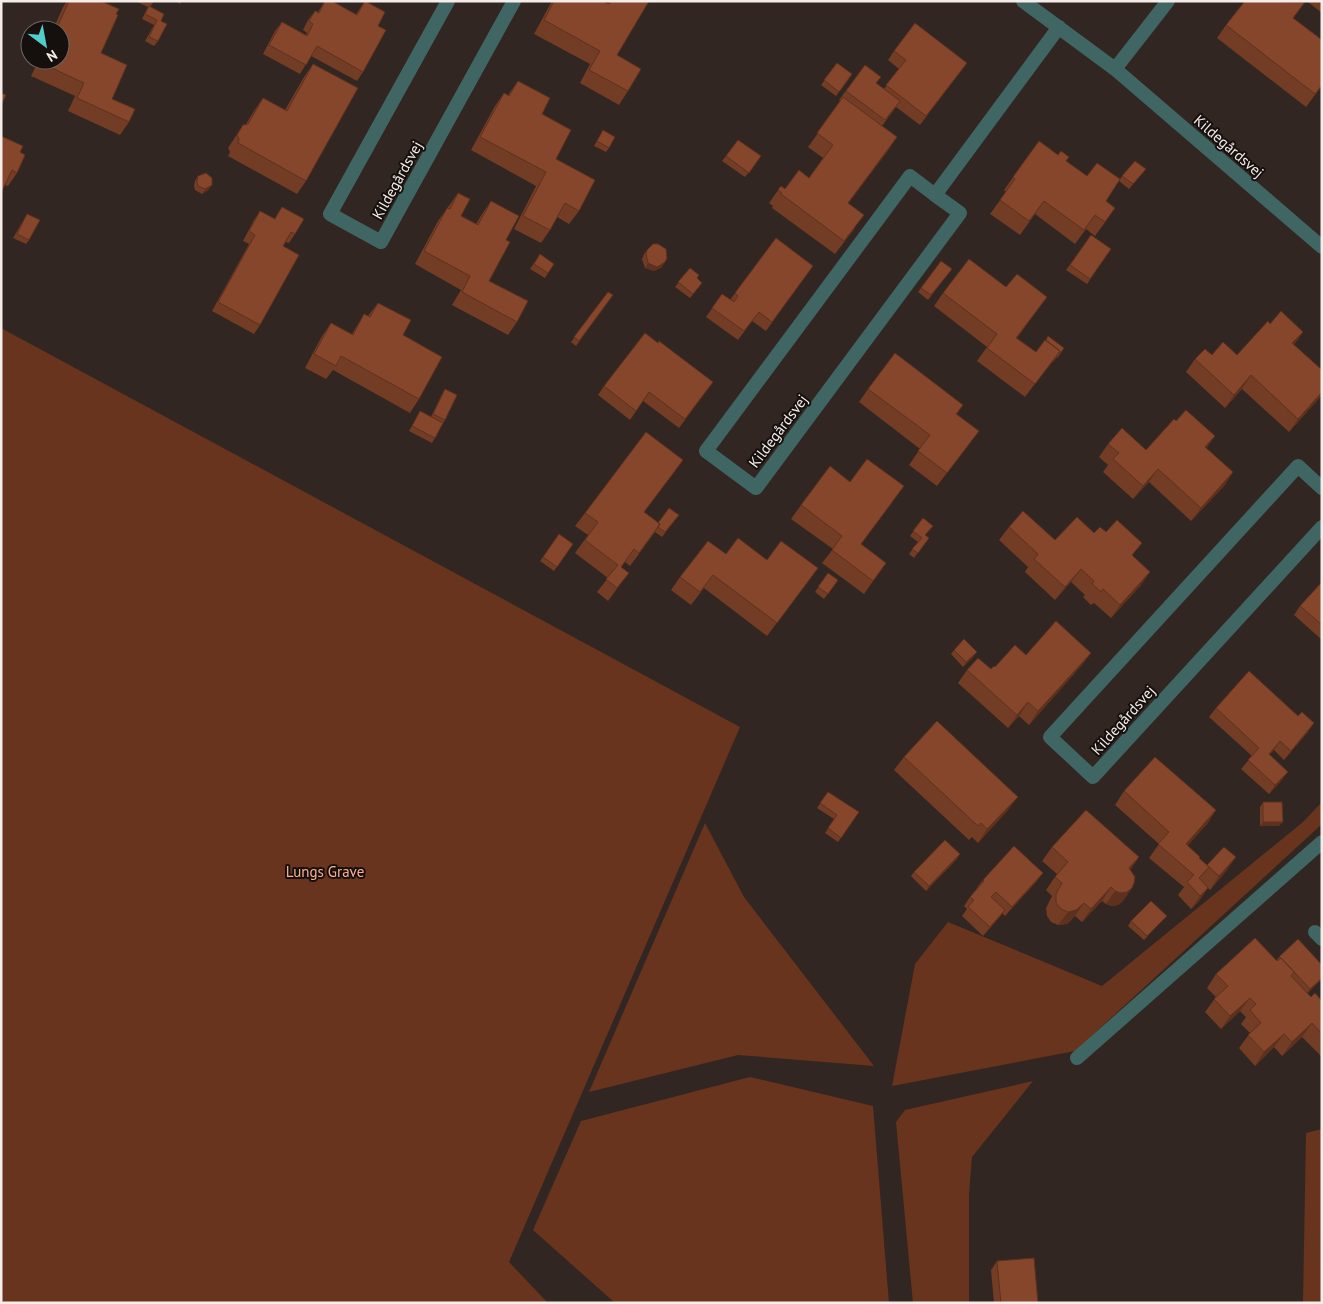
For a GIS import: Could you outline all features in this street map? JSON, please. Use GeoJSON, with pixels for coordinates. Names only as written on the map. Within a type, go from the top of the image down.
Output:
{"type":"FeatureCollection","features":[{"type":"Feature","properties":{"kind":"street","name":"Kildegårdsvej"},"geometry":{"type":"LineString","coordinates":[[448,1],[330,214],[381,242],[514,1]]}},
{"type":"Feature","properties":{"kind":"street","name":"Kildegårdsvej"},"geometry":{"type":"LineString","coordinates":[[1023,1],[1115,69],[1322,247]]}},
{"type":"Feature","properties":{"kind":"street"},"geometry":{"type":"LineString","coordinates":[[1115,69],[1168,1]]}},
{"type":"Feature","properties":{"kind":"street"},"geometry":{"type":"LineString","coordinates":[[935,195],[1059,27]]}},
{"type":"Feature","properties":{"kind":"street","name":"Kildegårdsvej"},"geometry":{"type":"LineString","coordinates":[[910,176],[935,195],[960,213],[756,488],[706,451],[910,176]]}},
{"type":"Feature","properties":{"kind":"street","name":"Kildegårdsvej"},"geometry":{"type":"LineString","coordinates":[[1321,486],[1298,466],[1050,737],[1094,776],[1322,527]]}},
{"type":"Feature","properties":{"kind":"street"},"geometry":{"type":"LineString","coordinates":[[1077,1058],[1322,842]]}},
{"type":"Feature","properties":{"kind":"green space","name":"Lungs Grave"},"geometry":{"type":"Polygon","coordinates":[[[1,328],[740,727],[509,1262],[548,1303],[1,1303],[1,328]]]}},
{"type":"Feature","properties":{"kind":"green space"},"geometry":{"type":"Polygon","coordinates":[[[1322,802],[1322,824],[1075,1051],[892,1086],[915,964],[948,922],[1102,986],[1303,822],[1322,802]]]}},
{"type":"Feature","properties":{"kind":"green space"},"geometry":{"type":"Polygon","coordinates":[[[705,823],[744,897],[874,1066],[738,1055],[589,1092],[705,823]]]}},
{"type":"Feature","properties":{"kind":"green space"},"geometry":{"type":"Polygon","coordinates":[[[750,1077],[873,1106],[889,1303],[615,1303],[533,1230],[581,1121],[750,1077]]]}},
{"type":"Feature","properties":{"kind":"green space"},"geometry":{"type":"Polygon","coordinates":[[[1033,1081],[972,1157],[969,1194],[969,1303],[913,1303],[896,1122],[905,1110],[1033,1081]]]}},
{"type":"Feature","properties":{"kind":"green space"},"geometry":{"type":"Polygon","coordinates":[[[1322,1129],[1322,1303],[1303,1303],[1306,1133],[1322,1129]]]}},
{"type":"Feature","properties":{"kind":"building"},"geometry":{"type":"Polygon","coordinates":[[[69,1],[101,1],[119,9],[101,53],[127,65],[112,99],[135,109],[129,122],[77,98],[84,83],[56,70],[70,70],[70,20],[60,20],[69,1]]]}},
{"type":"Feature","properties":{"kind":"building"},"geometry":{"type":"Polygon","coordinates":[[[325,1],[332,1],[357,15],[365,1],[385,12],[378,26],[386,30],[363,72],[317,46],[306,65],[269,45],[282,22],[307,36],[313,24],[309,21],[315,11],[319,13],[325,1]]]}},
{"type":"Feature","properties":{"kind":"building"},"geometry":{"type":"Polygon","coordinates":[[[554,1],[603,1],[609,4],[611,1],[649,1],[617,55],[641,69],[628,91],[589,70],[600,51],[544,20],[554,1]]]}},
{"type":"Feature","properties":{"kind":"building"},"geometry":{"type":"Polygon","coordinates":[[[1245,1],[1305,2],[1293,18],[1322,40],[1322,85],[1315,94],[1226,25],[1245,1]]]}},
{"type":"Feature","properties":{"kind":"building"},"geometry":{"type":"Polygon","coordinates":[[[149,6],[164,14],[161,21],[167,24],[158,41],[149,37],[157,20],[145,14],[149,6]]]}},
{"type":"Feature","properties":{"kind":"building"},"geometry":{"type":"Polygon","coordinates":[[[915,23],[967,63],[926,116],[886,85],[906,60],[894,51],[915,23]]]}},
{"type":"Feature","properties":{"kind":"building"},"geometry":{"type":"Polygon","coordinates":[[[837,63],[852,74],[839,92],[824,80],[837,63]]]}},
{"type":"Feature","properties":{"kind":"building"},"geometry":{"type":"Polygon","coordinates":[[[313,64],[358,88],[306,181],[238,143],[237,135],[243,125],[248,124],[263,98],[287,111],[313,64]]]}},
{"type":"Feature","properties":{"kind":"building"},"geometry":{"type":"Polygon","coordinates":[[[865,65],[881,77],[876,83],[900,101],[885,120],[846,91],[865,65]]]}},
{"type":"Feature","properties":{"kind":"building"},"geometry":{"type":"Polygon","coordinates":[[[518,81],[550,98],[542,114],[571,130],[556,159],[595,180],[579,211],[565,203],[550,230],[523,216],[546,172],[480,137],[504,93],[509,96],[518,81]]]}},
{"type":"Feature","properties":{"kind":"building"},"geometry":{"type":"Polygon","coordinates":[[[1,93],[6,95],[1,105],[1,93]]]}},
{"type":"Feature","properties":{"kind":"building"},"geometry":{"type":"Polygon","coordinates":[[[843,97],[897,137],[848,203],[864,215],[844,241],[778,190],[781,186],[785,189],[799,170],[809,178],[833,145],[817,133],[843,97]]]}},
{"type":"Feature","properties":{"kind":"building"},"geometry":{"type":"Polygon","coordinates":[[[603,130],[615,137],[609,148],[597,141],[603,130]]]}},
{"type":"Feature","properties":{"kind":"building"},"geometry":{"type":"Polygon","coordinates":[[[1,136],[23,146],[20,152],[25,155],[17,173],[12,170],[1,193],[1,136]]]}},
{"type":"Feature","properties":{"kind":"building"},"geometry":{"type":"Polygon","coordinates":[[[738,140],[761,156],[749,173],[726,156],[738,140]]]}},
{"type":"Feature","properties":{"kind":"building"},"geometry":{"type":"Polygon","coordinates":[[[1039,141],[1058,155],[1061,151],[1069,157],[1066,161],[1087,176],[1097,163],[1120,179],[1106,201],[1115,208],[1105,222],[1095,215],[1084,230],[1044,201],[1029,221],[1000,200],[1015,179],[1013,177],[1039,141]]]}},
{"type":"Feature","properties":{"kind":"building"},"geometry":{"type":"Polygon","coordinates":[[[1135,161],[1146,169],[1133,184],[1122,176],[1135,161]]]}},
{"type":"Feature","properties":{"kind":"building"},"geometry":{"type":"Polygon","coordinates":[[[206,173],[212,178],[212,185],[205,189],[198,186],[197,182],[198,176],[206,173]]]}},
{"type":"Feature","properties":{"kind":"building"},"geometry":{"type":"Polygon","coordinates":[[[458,193],[470,199],[461,216],[478,225],[491,201],[519,216],[506,240],[510,242],[489,281],[528,301],[517,322],[462,292],[470,276],[424,251],[447,208],[450,209],[458,193]]]}},
{"type":"Feature","properties":{"kind":"building"},"geometry":{"type":"Polygon","coordinates":[[[282,207],[304,219],[295,234],[291,232],[283,246],[299,255],[260,325],[218,302],[255,235],[249,231],[260,211],[275,219],[282,207]]]}},
{"type":"Feature","properties":{"kind":"building"},"geometry":{"type":"Polygon","coordinates":[[[27,214],[40,220],[29,240],[17,234],[27,214]]]}},
{"type":"Feature","properties":{"kind":"building"},"geometry":{"type":"Polygon","coordinates":[[[1091,235],[1111,249],[1090,279],[1070,265],[1091,235]]]}},
{"type":"Feature","properties":{"kind":"building"},"geometry":{"type":"Polygon","coordinates":[[[776,238],[813,266],[772,322],[759,312],[744,331],[712,308],[722,294],[734,302],[738,296],[735,293],[776,238]]]}},
{"type":"Feature","properties":{"kind":"building"},"geometry":{"type":"Polygon","coordinates":[[[653,244],[658,244],[666,249],[667,258],[665,262],[657,267],[648,263],[646,254],[653,244]]]}},
{"type":"Feature","properties":{"kind":"building"},"geometry":{"type":"Polygon","coordinates":[[[540,254],[554,264],[548,273],[534,264],[540,254]]]}},
{"type":"Feature","properties":{"kind":"building"},"geometry":{"type":"Polygon","coordinates":[[[969,259],[1006,287],[1017,274],[1047,297],[1016,338],[1036,352],[1045,340],[1060,351],[1035,384],[987,348],[997,334],[943,293],[969,259]]]}},
{"type":"Feature","properties":{"kind":"building"},"geometry":{"type":"Polygon","coordinates":[[[941,261],[952,269],[931,295],[921,288],[941,261]]]}},
{"type":"Feature","properties":{"kind":"building"},"geometry":{"type":"Polygon","coordinates":[[[690,268],[699,275],[697,278],[702,283],[693,294],[678,282],[690,268]]]}},
{"type":"Feature","properties":{"kind":"building"},"geometry":{"type":"Polygon","coordinates":[[[608,292],[613,295],[579,341],[574,337],[608,292]]]}},
{"type":"Feature","properties":{"kind":"building"},"geometry":{"type":"Polygon","coordinates":[[[378,303],[411,320],[403,335],[442,357],[419,399],[341,356],[336,366],[314,354],[331,323],[353,335],[364,314],[370,317],[378,303]]]}},
{"type":"Feature","properties":{"kind":"building"},"geometry":{"type":"Polygon","coordinates":[[[1281,311],[1303,332],[1292,343],[1322,370],[1322,392],[1298,419],[1251,375],[1234,395],[1195,359],[1205,349],[1212,355],[1223,342],[1237,355],[1268,321],[1270,324],[1281,311]]]}},
{"type":"Feature","properties":{"kind":"building"},"geometry":{"type":"Polygon","coordinates":[[[645,333],[658,343],[659,341],[713,382],[685,419],[649,392],[636,411],[604,386],[645,333]]]}},
{"type":"Feature","properties":{"kind":"building"},"geometry":{"type":"Polygon","coordinates":[[[1048,336],[1064,348],[1057,358],[1060,351],[1046,340],[1048,336]]]}},
{"type":"Feature","properties":{"kind":"building"},"geometry":{"type":"Polygon","coordinates":[[[895,353],[963,405],[956,414],[979,431],[947,473],[918,451],[930,435],[868,389],[895,353]]]}},
{"type":"Feature","properties":{"kind":"building"},"geometry":{"type":"Polygon","coordinates":[[[445,389],[457,395],[445,420],[433,414],[445,389]]]}},
{"type":"Feature","properties":{"kind":"building"},"geometry":{"type":"Polygon","coordinates":[[[1186,410],[1215,436],[1205,447],[1233,472],[1201,508],[1158,469],[1143,486],[1113,459],[1119,453],[1108,444],[1122,428],[1146,450],[1174,419],[1176,421],[1186,410]]]}},
{"type":"Feature","properties":{"kind":"building"},"geometry":{"type":"Polygon","coordinates":[[[420,411],[443,423],[435,438],[412,426],[420,411]]]}},
{"type":"Feature","properties":{"kind":"building"},"geometry":{"type":"Polygon","coordinates":[[[646,432],[683,460],[644,512],[660,524],[639,553],[634,549],[621,567],[629,573],[617,588],[606,579],[618,565],[585,540],[598,522],[585,513],[646,432]]]}},
{"type":"Feature","properties":{"kind":"building"},"geometry":{"type":"Polygon","coordinates":[[[867,459],[904,486],[861,544],[886,563],[873,581],[832,550],[842,536],[801,505],[830,466],[850,482],[867,459]]]}},
{"type":"Feature","properties":{"kind":"building"},"geometry":{"type":"Polygon","coordinates":[[[669,508],[679,515],[665,532],[658,527],[660,524],[658,523],[669,508]]]}},
{"type":"Feature","properties":{"kind":"building"},"geometry":{"type":"Polygon","coordinates":[[[1023,511],[1055,540],[1077,517],[1094,533],[1100,527],[1106,532],[1117,520],[1142,543],[1132,555],[1150,572],[1120,605],[1103,589],[1101,592],[1092,584],[1094,581],[1081,569],[1065,587],[1034,559],[1038,554],[1009,527],[1023,511]]]}},
{"type":"Feature","properties":{"kind":"building"},"geometry":{"type":"Polygon","coordinates":[[[923,518],[933,526],[925,535],[929,538],[918,553],[912,549],[922,538],[913,531],[923,518]]]}},
{"type":"Feature","properties":{"kind":"building"},"geometry":{"type":"Polygon","coordinates":[[[559,534],[573,544],[557,567],[543,557],[559,534]]]}},
{"type":"Feature","properties":{"kind":"building"},"geometry":{"type":"Polygon","coordinates":[[[738,538],[767,560],[781,541],[818,568],[777,623],[713,575],[700,592],[680,577],[708,541],[726,554],[738,538]]]}},
{"type":"Feature","properties":{"kind":"building"},"geometry":{"type":"Polygon","coordinates":[[[828,573],[838,580],[828,594],[818,587],[828,573]]]}},
{"type":"Feature","properties":{"kind":"building"},"geometry":{"type":"Polygon","coordinates":[[[1322,582],[1322,625],[1300,606],[1322,582]]]}},
{"type":"Feature","properties":{"kind":"building"},"geometry":{"type":"Polygon","coordinates":[[[1056,621],[1091,653],[1038,711],[1028,702],[1017,715],[967,670],[978,658],[991,669],[995,667],[1015,645],[1026,655],[1056,621]]]}},
{"type":"Feature","properties":{"kind":"building"},"geometry":{"type":"Polygon","coordinates":[[[964,639],[977,652],[966,662],[954,650],[964,639]]]}},
{"type":"Feature","properties":{"kind":"building"},"geometry":{"type":"Polygon","coordinates":[[[1249,671],[1298,716],[1302,712],[1314,723],[1291,751],[1280,741],[1269,754],[1288,772],[1275,785],[1248,760],[1259,748],[1216,708],[1249,671]]]}},
{"type":"Feature","properties":{"kind":"building"},"geometry":{"type":"Polygon","coordinates":[[[937,721],[1018,797],[987,829],[981,823],[978,826],[904,757],[937,721]]]}},
{"type":"Feature","properties":{"kind":"building"},"geometry":{"type":"Polygon","coordinates":[[[1155,757],[1216,810],[1186,844],[1209,867],[1199,878],[1208,888],[1200,896],[1187,882],[1194,875],[1158,844],[1169,832],[1124,791],[1155,757]]]}},
{"type":"Feature","properties":{"kind":"building"},"geometry":{"type":"Polygon","coordinates":[[[828,792],[859,812],[841,838],[828,828],[837,815],[820,803],[828,792]]]}},
{"type":"Feature","properties":{"kind":"building"},"geometry":{"type":"Polygon","coordinates":[[[1263,802],[1282,802],[1283,822],[1263,822],[1263,802]]]}},
{"type":"Feature","properties":{"kind":"building"},"geometry":{"type":"Polygon","coordinates":[[[1086,810],[1139,857],[1129,868],[1135,877],[1132,888],[1127,892],[1121,893],[1111,887],[1091,909],[1084,903],[1076,910],[1068,912],[1061,909],[1056,903],[1056,894],[1062,883],[1055,877],[1068,862],[1052,847],[1086,810]]]}},
{"type":"Feature","properties":{"kind":"building"},"geometry":{"type":"Polygon","coordinates":[[[945,840],[960,854],[929,886],[914,872],[945,840]]]}},
{"type":"Feature","properties":{"kind":"building"},"geometry":{"type":"Polygon","coordinates":[[[1014,846],[1043,873],[1012,907],[996,892],[991,897],[1005,910],[990,927],[968,907],[974,900],[970,897],[1014,846]]]}},
{"type":"Feature","properties":{"kind":"building"},"geometry":{"type":"Polygon","coordinates":[[[1224,847],[1236,857],[1219,876],[1207,865],[1224,847]]]}},
{"type":"Feature","properties":{"kind":"building"},"geometry":{"type":"Polygon","coordinates":[[[1151,901],[1167,916],[1147,936],[1131,921],[1151,901]]]}},
{"type":"Feature","properties":{"kind":"building"},"geometry":{"type":"Polygon","coordinates":[[[1255,938],[1277,961],[1281,958],[1294,972],[1291,976],[1311,997],[1315,993],[1322,1001],[1322,1034],[1312,1023],[1292,1042],[1284,1034],[1264,1052],[1248,1035],[1261,1023],[1250,1010],[1256,1004],[1250,998],[1230,1016],[1214,999],[1228,986],[1216,974],[1255,938]]]}},
{"type":"Feature","properties":{"kind":"building"},"geometry":{"type":"Polygon","coordinates":[[[1298,939],[1322,965],[1322,978],[1310,989],[1279,957],[1298,939]]]}},
{"type":"Feature","properties":{"kind":"building"},"geometry":{"type":"Polygon","coordinates":[[[1034,1258],[1038,1303],[1001,1303],[997,1261],[1034,1258]]]}}]}
